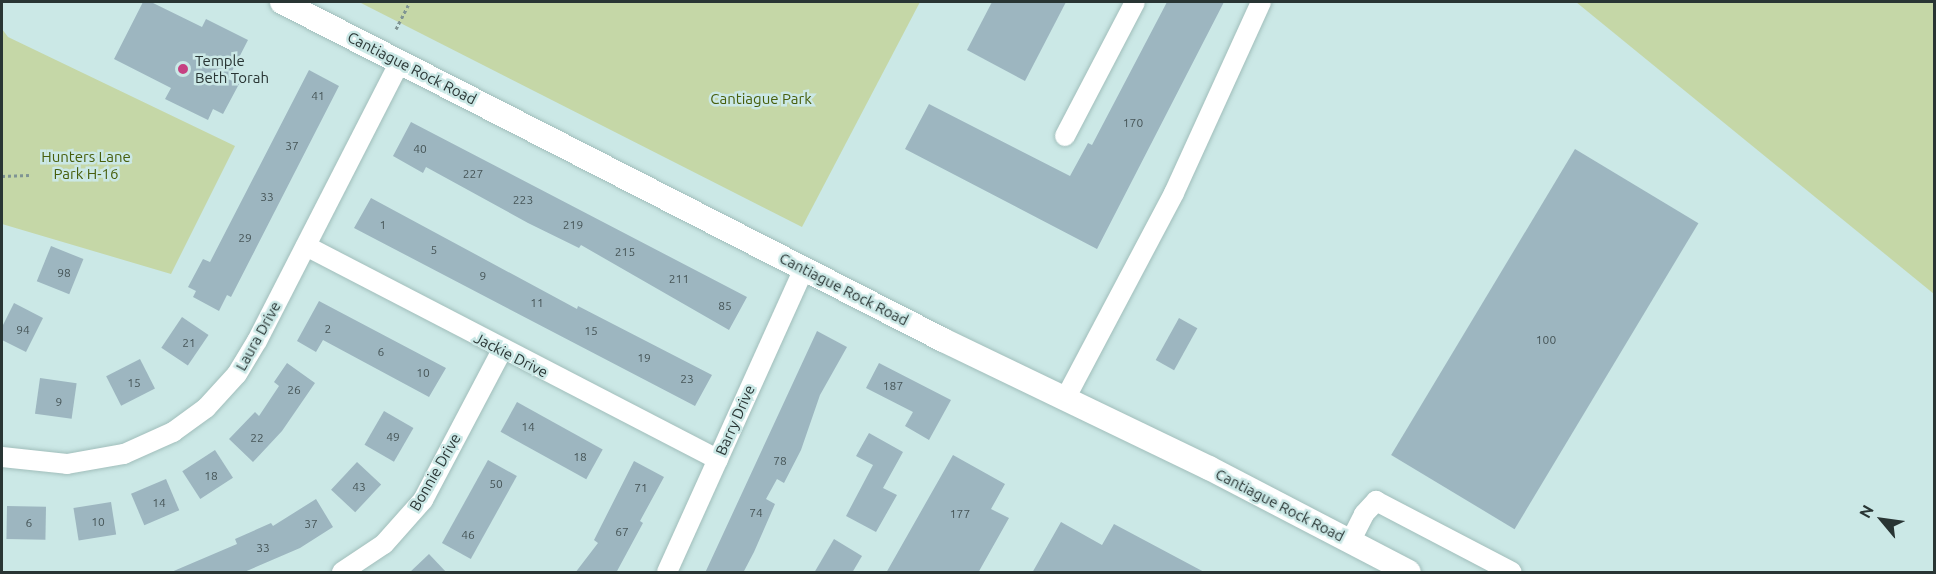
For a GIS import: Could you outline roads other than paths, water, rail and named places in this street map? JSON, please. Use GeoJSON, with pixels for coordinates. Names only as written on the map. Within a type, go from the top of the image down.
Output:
{"type":"FeatureCollection","features":[{"type":"Feature","properties":{"kind":"main road","name":"Cantiague Rock Road"},"geometry":{"type":"LineString","coordinates":[[282,2],[804,269],[1409,573]]}},
{"type":"Feature","properties":{"kind":"street"},"geometry":{"type":"LineString","coordinates":[[1065,136],[1135,2]]}},
{"type":"Feature","properties":{"kind":"street"},"geometry":{"type":"LineString","coordinates":[[1065,399],[1174,193],[1262,2]]}},
{"type":"Feature","properties":{"kind":"street","name":"Laura Drive"},"geometry":{"type":"LineString","coordinates":[[2,457],[34,463],[90,462],[124,454],[173,432],[206,408],[237,374],[306,246],[400,61]]}},
{"type":"Feature","properties":{"kind":"street","name":"Jackie Drive"},"geometry":{"type":"LineString","coordinates":[[306,246],[502,350],[718,460]]}},
{"type":"Feature","properties":{"kind":"street","name":"Barry Drive"},"geometry":{"type":"LineString","coordinates":[[667,573],[804,269]]}},
{"type":"Feature","properties":{"kind":"street","name":"Bonnie Drive"},"geometry":{"type":"LineString","coordinates":[[342,573],[384,544],[423,500],[502,350]]}},
{"type":"Feature","properties":{"kind":"street"},"geometry":{"type":"LineString","coordinates":[[1350,542],[1364,514],[1376,501],[1512,573]]}},
{"type":"Feature","properties":{"kind":"place","name":"Temple Beth Torah"},"geometry":{"type":"Point","coordinates":[183,69]}},
{"type":"Feature","properties":{"kind":"park label","name":"Cantiague Park"},"geometry":{"type":"Point","coordinates":[761,99]}},
{"type":"Feature","properties":{"kind":"park label","name":"Hunters Lane Park H-16"},"geometry":{"type":"Point","coordinates":[86,164]}}]}
